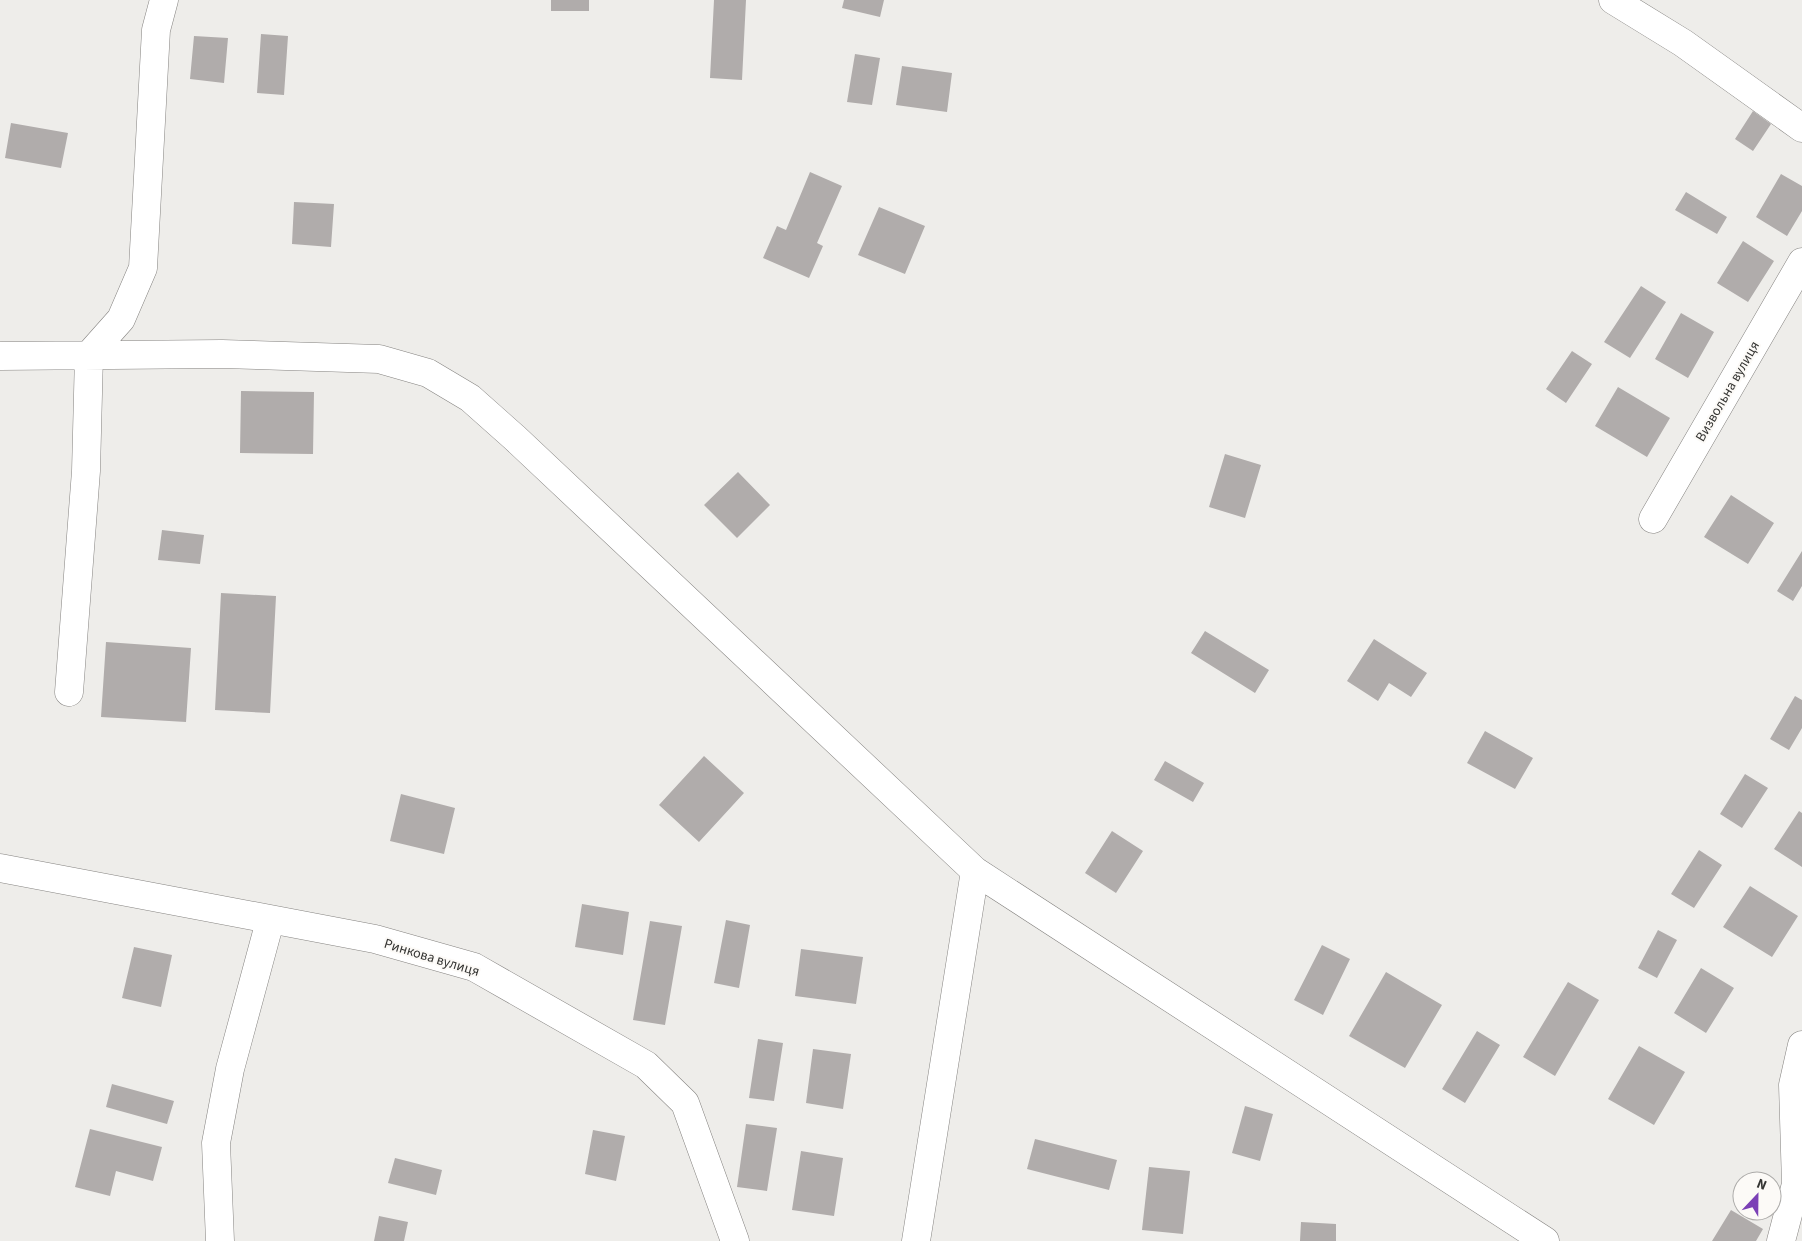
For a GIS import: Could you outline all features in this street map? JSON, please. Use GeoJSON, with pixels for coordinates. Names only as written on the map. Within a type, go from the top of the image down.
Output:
{"type":"FeatureCollection","features":[{"type":"Feature","properties":{"kind":"street"},"geometry":{"type":"LineString","coordinates":[[69,692],[86,470],[89,356],[121,319],[143,268],[156,30],[164,0]]}},
{"type":"Feature","properties":{"kind":"street"},"geometry":{"type":"LineString","coordinates":[[1613,0],[1682,43],[1802,128]]}},
{"type":"Feature","properties":{"kind":"street","name":"Визвольна вулиця"},"geometry":{"type":"LineString","coordinates":[[1653,519],[1802,262]]}},
{"type":"Feature","properties":{"kind":"street"},"geometry":{"type":"LineString","coordinates":[[0,356],[222,354],[379,359],[428,373],[470,398],[515,438],[975,871],[1545,1241]]}},
{"type":"Feature","properties":{"kind":"street","name":"Ринкова вулиця"},"geometry":{"type":"LineString","coordinates":[[0,868],[270,921],[375,939],[474,967],[646,1065],[685,1103],[735,1241]]}},
{"type":"Feature","properties":{"kind":"street"},"geometry":{"type":"LineString","coordinates":[[916,1241],[975,871]]}},
{"type":"Feature","properties":{"kind":"street"},"geometry":{"type":"LineString","coordinates":[[220,1241],[216,1144],[230,1069],[270,921]]}},
{"type":"Feature","properties":{"kind":"street"},"geometry":{"type":"LineString","coordinates":[[1781,1241],[1796,1184],[1793,1085],[1802,1045]]}},
{"type":"Feature","properties":{"kind":"building"},"geometry":{"type":"Polygon","coordinates":[[[551,0],[589,0],[589,11],[551,11],[551,0]]]}},
{"type":"Feature","properties":{"kind":"building"},"geometry":{"type":"Polygon","coordinates":[[[714,0],[746,0],[742,80],[710,78],[714,0]]]}},
{"type":"Feature","properties":{"kind":"building"},"geometry":{"type":"Polygon","coordinates":[[[844,0],[884,0],[880,17],[842,8],[844,0]]]}},
{"type":"Feature","properties":{"kind":"building"},"geometry":{"type":"Polygon","coordinates":[[[261,34],[288,36],[284,95],[257,93],[261,34]]]}},
{"type":"Feature","properties":{"kind":"building"},"geometry":{"type":"Polygon","coordinates":[[[194,36],[228,38],[224,83],[190,79],[194,36]]]}},
{"type":"Feature","properties":{"kind":"building"},"geometry":{"type":"Polygon","coordinates":[[[855,54],[880,58],[872,105],[847,102],[855,54]]]}},
{"type":"Feature","properties":{"kind":"building"},"geometry":{"type":"Polygon","coordinates":[[[902,66],[952,73],[947,112],[896,105],[902,66]]]}},
{"type":"Feature","properties":{"kind":"building"},"geometry":{"type":"Polygon","coordinates":[[[1753,111],[1771,124],[1753,151],[1735,139],[1753,111]]]}},
{"type":"Feature","properties":{"kind":"building"},"geometry":{"type":"Polygon","coordinates":[[[11,123],[68,133],[61,168],[5,158],[11,123]]]}},
{"type":"Feature","properties":{"kind":"building"},"geometry":{"type":"Polygon","coordinates":[[[810,172],[842,186],[817,243],[823,246],[809,278],[763,258],[777,226],[786,230],[810,172]]]}},
{"type":"Feature","properties":{"kind":"building"},"geometry":{"type":"Polygon","coordinates":[[[1781,174],[1802,186],[1802,211],[1787,236],[1756,217],[1781,174]]]}},
{"type":"Feature","properties":{"kind":"building"},"geometry":{"type":"Polygon","coordinates":[[[1686,192],[1727,217],[1717,234],[1675,210],[1686,192]]]}},
{"type":"Feature","properties":{"kind":"building"},"geometry":{"type":"Polygon","coordinates":[[[294,202],[334,204],[331,247],[292,244],[294,202]]]}},
{"type":"Feature","properties":{"kind":"building"},"geometry":{"type":"Polygon","coordinates":[[[879,207],[925,226],[905,274],[858,255],[879,207]]]}},
{"type":"Feature","properties":{"kind":"building"},"geometry":{"type":"Polygon","coordinates":[[[1743,241],[1774,261],[1748,302],[1717,283],[1743,241]]]}},
{"type":"Feature","properties":{"kind":"building"},"geometry":{"type":"Polygon","coordinates":[[[1641,286],[1666,302],[1630,358],[1604,342],[1641,286]]]}},
{"type":"Feature","properties":{"kind":"building"},"geometry":{"type":"Polygon","coordinates":[[[1681,313],[1714,332],[1688,378],[1655,359],[1681,313]]]}},
{"type":"Feature","properties":{"kind":"building"},"geometry":{"type":"Polygon","coordinates":[[[1572,351],[1592,364],[1566,403],[1546,389],[1572,351]]]}},
{"type":"Feature","properties":{"kind":"building"},"geometry":{"type":"Polygon","coordinates":[[[1618,387],[1670,418],[1647,457],[1595,426],[1618,387]]]}},
{"type":"Feature","properties":{"kind":"building"},"geometry":{"type":"Polygon","coordinates":[[[241,391],[314,392],[313,454],[240,453],[241,391]]]}},
{"type":"Feature","properties":{"kind":"building"},"geometry":{"type":"Polygon","coordinates":[[[1225,454],[1261,465],[1245,518],[1209,507],[1225,454]]]}},
{"type":"Feature","properties":{"kind":"building"},"geometry":{"type":"Polygon","coordinates":[[[738,472],[770,505],[737,538],[704,505],[738,472]]]}},
{"type":"Feature","properties":{"kind":"building"},"geometry":{"type":"Polygon","coordinates":[[[1731,495],[1774,523],[1748,564],[1704,537],[1731,495]]]}},
{"type":"Feature","properties":{"kind":"building"},"geometry":{"type":"Polygon","coordinates":[[[162,530],[204,535],[200,564],[158,560],[162,530]]]}},
{"type":"Feature","properties":{"kind":"building"},"geometry":{"type":"Polygon","coordinates":[[[1802,551],[1802,586],[1793,601],[1777,591],[1802,551]]]}},
{"type":"Feature","properties":{"kind":"building"},"geometry":{"type":"Polygon","coordinates":[[[221,593],[276,596],[270,713],[215,710],[221,593]]]}},
{"type":"Feature","properties":{"kind":"building"},"geometry":{"type":"Polygon","coordinates":[[[1205,631],[1269,670],[1255,693],[1191,653],[1205,631]]]}},
{"type":"Feature","properties":{"kind":"building"},"geometry":{"type":"Polygon","coordinates":[[[1374,639],[1427,673],[1411,697],[1389,683],[1378,701],[1347,681],[1374,639]]]}},
{"type":"Feature","properties":{"kind":"building"},"geometry":{"type":"Polygon","coordinates":[[[106,642],[191,648],[186,722],[101,717],[106,642]]]}},
{"type":"Feature","properties":{"kind":"building"},"geometry":{"type":"Polygon","coordinates":[[[1795,696],[1802,700],[1802,728],[1789,750],[1770,739],[1795,696]]]}},
{"type":"Feature","properties":{"kind":"building"},"geometry":{"type":"Polygon","coordinates":[[[1485,731],[1533,758],[1515,789],[1467,763],[1485,731]]]}},
{"type":"Feature","properties":{"kind":"building"},"geometry":{"type":"Polygon","coordinates":[[[704,756],[744,793],[699,842],[659,805],[704,756]]]}},
{"type":"Feature","properties":{"kind":"building"},"geometry":{"type":"Polygon","coordinates":[[[1165,761],[1204,783],[1193,802],[1154,780],[1165,761]]]}},
{"type":"Feature","properties":{"kind":"building"},"geometry":{"type":"Polygon","coordinates":[[[1745,774],[1768,788],[1742,828],[1720,814],[1745,774]]]}},
{"type":"Feature","properties":{"kind":"building"},"geometry":{"type":"Polygon","coordinates":[[[401,794],[455,808],[444,854],[390,841],[401,794]]]}},
{"type":"Feature","properties":{"kind":"building"},"geometry":{"type":"Polygon","coordinates":[[[1799,811],[1802,813],[1802,867],[1774,849],[1799,811]]]}},
{"type":"Feature","properties":{"kind":"building"},"geometry":{"type":"Polygon","coordinates":[[[1112,831],[1143,851],[1116,893],[1085,873],[1112,831]]]}},
{"type":"Feature","properties":{"kind":"building"},"geometry":{"type":"Polygon","coordinates":[[[1699,850],[1722,865],[1694,908],[1671,894],[1699,850]]]}},
{"type":"Feature","properties":{"kind":"building"},"geometry":{"type":"Polygon","coordinates":[[[1750,886],[1798,916],[1772,957],[1723,927],[1750,886]]]}},
{"type":"Feature","properties":{"kind":"building"},"geometry":{"type":"Polygon","coordinates":[[[582,904],[629,912],[623,955],[575,947],[582,904]]]}},
{"type":"Feature","properties":{"kind":"building"},"geometry":{"type":"Polygon","coordinates":[[[726,920],[750,925],[739,988],[714,983],[726,920]]]}},
{"type":"Feature","properties":{"kind":"building"},"geometry":{"type":"Polygon","coordinates":[[[650,921],[682,926],[665,1025],[633,1020],[650,921]]]}},
{"type":"Feature","properties":{"kind":"building"},"geometry":{"type":"Polygon","coordinates":[[[1658,930],[1677,940],[1657,978],[1638,968],[1658,930]]]}},
{"type":"Feature","properties":{"kind":"building"},"geometry":{"type":"Polygon","coordinates":[[[1322,945],[1350,959],[1323,1015],[1294,1000],[1322,945]]]}},
{"type":"Feature","properties":{"kind":"building"},"geometry":{"type":"Polygon","coordinates":[[[134,947],[172,955],[161,1007],[122,998],[134,947]]]}},
{"type":"Feature","properties":{"kind":"building"},"geometry":{"type":"Polygon","coordinates":[[[801,949],[863,957],[856,1004],[795,996],[801,949]]]}},
{"type":"Feature","properties":{"kind":"building"},"geometry":{"type":"Polygon","coordinates":[[[1701,968],[1734,988],[1706,1033],[1674,1013],[1701,968]]]}},
{"type":"Feature","properties":{"kind":"building"},"geometry":{"type":"Polygon","coordinates":[[[1386,972],[1442,1005],[1405,1068],[1349,1036],[1386,972]]]}},
{"type":"Feature","properties":{"kind":"building"},"geometry":{"type":"Polygon","coordinates":[[[1568,982],[1599,1000],[1555,1076],[1523,1057],[1568,982]]]}},
{"type":"Feature","properties":{"kind":"building"},"geometry":{"type":"Polygon","coordinates":[[[1477,1031],[1500,1045],[1465,1103],[1442,1089],[1477,1031]]]}},
{"type":"Feature","properties":{"kind":"building"},"geometry":{"type":"Polygon","coordinates":[[[758,1039],[783,1043],[774,1101],[749,1098],[758,1039]]]}},
{"type":"Feature","properties":{"kind":"building"},"geometry":{"type":"Polygon","coordinates":[[[1639,1046],[1685,1072],[1654,1125],[1608,1099],[1639,1046]]]}},
{"type":"Feature","properties":{"kind":"building"},"geometry":{"type":"Polygon","coordinates":[[[813,1049],[851,1054],[843,1109],[806,1103],[813,1049]]]}},
{"type":"Feature","properties":{"kind":"building"},"geometry":{"type":"Polygon","coordinates":[[[112,1084],[174,1101],[167,1124],[106,1107],[112,1084]]]}},
{"type":"Feature","properties":{"kind":"building"},"geometry":{"type":"Polygon","coordinates":[[[1245,1106],[1273,1114],[1260,1161],[1232,1153],[1245,1106]]]}},
{"type":"Feature","properties":{"kind":"building"},"geometry":{"type":"Polygon","coordinates":[[[746,1124],[777,1128],[767,1191],[737,1187],[746,1124]]]}},
{"type":"Feature","properties":{"kind":"building"},"geometry":{"type":"Polygon","coordinates":[[[90,1129],[162,1147],[153,1181],[116,1171],[110,1196],[75,1187],[90,1129]]]}},
{"type":"Feature","properties":{"kind":"building"},"geometry":{"type":"Polygon","coordinates":[[[593,1130],[625,1136],[616,1181],[585,1174],[593,1130]]]}},
{"type":"Feature","properties":{"kind":"building"},"geometry":{"type":"Polygon","coordinates":[[[1035,1139],[1117,1160],[1109,1190],[1027,1169],[1035,1139]]]}},
{"type":"Feature","properties":{"kind":"building"},"geometry":{"type":"Polygon","coordinates":[[[801,1151],[843,1158],[834,1216],[792,1210],[801,1151]]]}},
{"type":"Feature","properties":{"kind":"building"},"geometry":{"type":"Polygon","coordinates":[[[395,1158],[442,1170],[436,1195],[388,1183],[395,1158]]]}},
{"type":"Feature","properties":{"kind":"building"},"geometry":{"type":"Polygon","coordinates":[[[1149,1167],[1190,1171],[1183,1234],[1142,1230],[1149,1167]]]}},
{"type":"Feature","properties":{"kind":"building"},"geometry":{"type":"Polygon","coordinates":[[[1731,1210],[1732,1221],[1750,1221],[1763,1229],[1756,1241],[1712,1241],[1731,1210]]]}},
{"type":"Feature","properties":{"kind":"building"},"geometry":{"type":"Polygon","coordinates":[[[379,1216],[408,1222],[404,1241],[374,1241],[379,1216]]]}},
{"type":"Feature","properties":{"kind":"building"},"geometry":{"type":"Polygon","coordinates":[[[1301,1222],[1336,1224],[1336,1241],[1300,1241],[1301,1222]]]}}]}
